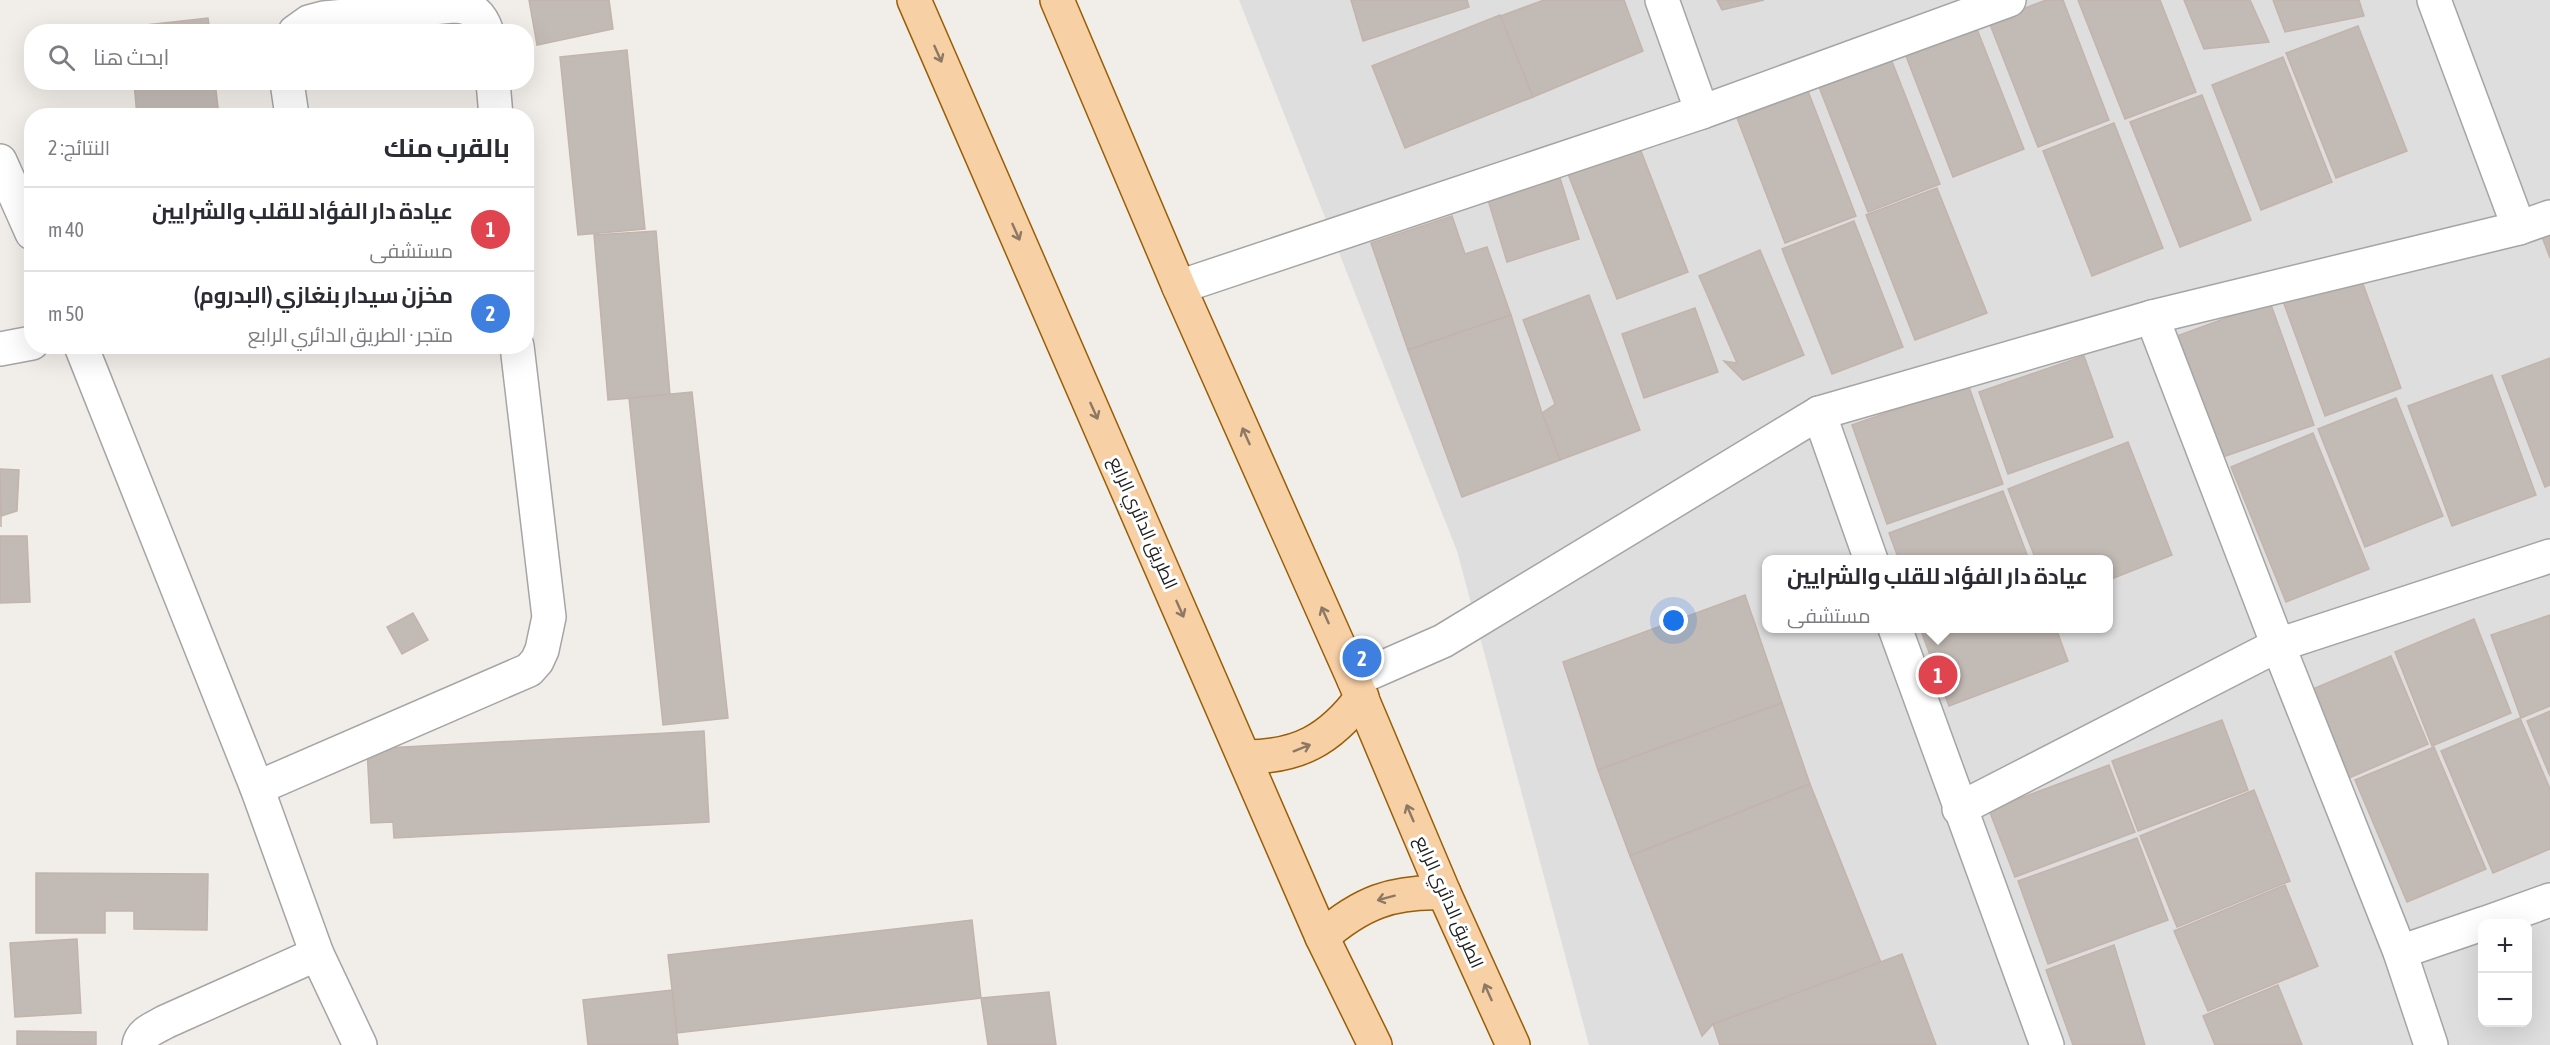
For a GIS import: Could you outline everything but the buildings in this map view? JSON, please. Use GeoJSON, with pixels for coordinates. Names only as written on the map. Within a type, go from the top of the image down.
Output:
{"type":"FeatureCollection","features":[{"type":"Feature","properties":{"kind":"main road","name":"الطريق الدائري الرابع"},"geometry":{"type":"LineString","coordinates":[[914,0],[1322,937],[1375,1045]]}},
{"type":"Feature","properties":{"kind":"main road","name":"الطريق الدائري الرابع"},"geometry":{"type":"LineString","coordinates":[[1057,0],[1179,286],[1358,689],[1444,893],[1513,1045]]}},
{"type":"Feature","properties":{"kind":"main road"},"geometry":{"type":"LineString","coordinates":[[1245,757],[1268,757],[1290,753],[1312,744],[1331,732],[1358,689]]}},
{"type":"Feature","properties":{"kind":"main road"},"geometry":{"type":"LineString","coordinates":[[1322,937],[1357,910],[1377,900],[1421,892],[1444,893]]}},
{"type":"Feature","properties":{"kind":"street"},"geometry":{"type":"LineString","coordinates":[[1662,0],[1702,112]]}},
{"type":"Feature","properties":{"kind":"street"},"geometry":{"type":"LineString","coordinates":[[1179,286],[1702,112],[2009,0]]}},
{"type":"Feature","properties":{"kind":"street"},"geometry":{"type":"LineString","coordinates":[[2434,0],[2519,228]]}},
{"type":"Feature","properties":{"kind":"street"},"geometry":{"type":"LineString","coordinates":[[306,24],[324,18],[466,6],[476,11],[485,24]]}},
{"type":"Feature","properties":{"kind":"street"},"geometry":{"type":"LineString","coordinates":[[287,90],[291,108]]}},
{"type":"Feature","properties":{"kind":"street"},"geometry":{"type":"LineString","coordinates":[[494,90],[495,108]]}},
{"type":"Feature","properties":{"kind":"street"},"geometry":{"type":"LineString","coordinates":[[0,161],[24,215]]}},
{"type":"Feature","properties":{"kind":"street"},"geometry":{"type":"LineString","coordinates":[[1358,689],[1443,641],[1819,412],[2152,317],[2519,228],[2550,217]]}},
{"type":"Feature","properties":{"kind":"street"},"geometry":{"type":"LineString","coordinates":[[2152,317],[2278,645],[2400,952],[2431,1045]]}},
{"type":"Feature","properties":{"kind":"street"},"geometry":{"type":"LineString","coordinates":[[0,349],[24,344]]}},
{"type":"Feature","properties":{"kind":"street"},"geometry":{"type":"LineString","coordinates":[[84,354],[257,788],[317,954],[360,1045]]}},
{"type":"Feature","properties":{"kind":"street"},"geometry":{"type":"LineString","coordinates":[[257,788],[529,670],[537,661],[549,617],[518,354]]}},
{"type":"Feature","properties":{"kind":"street"},"geometry":{"type":"LineString","coordinates":[[1819,412],[1869,555]]}},
{"type":"Feature","properties":{"kind":"street"},"geometry":{"type":"LineString","coordinates":[[1959,808],[2278,645],[2550,556]]}},
{"type":"Feature","properties":{"kind":"street"},"geometry":{"type":"LineString","coordinates":[[1897,633],[2047,1045]]}},
{"type":"Feature","properties":{"kind":"street"},"geometry":{"type":"LineString","coordinates":[[2497,919],[2550,900]]}},
{"type":"Feature","properties":{"kind":"street"},"geometry":{"type":"LineString","coordinates":[[2400,952],[2478,926]]}},
{"type":"Feature","properties":{"kind":"street"},"geometry":{"type":"LineString","coordinates":[[139,1045],[144,1034],[165,1022],[317,954]]}},
{"type":"Feature","properties":{"kind":"shaded area"},"geometry":{"type":"Polygon","coordinates":[[[1239,0],[2550,0],[2550,1045],[1589,1045],[1457,551],[1239,0]]]}},
{"type":"Feature","properties":{"kind":"place","name":"مخزن سيدار بنغازي (البدروم)"},"geometry":{"type":"Point","coordinates":[1362,658]}},
{"type":"Feature","properties":{"kind":"place","name":"عيادة دار الفؤاد للقلب والشرايين"},"geometry":{"type":"Point","coordinates":[1938,675]}}]}
